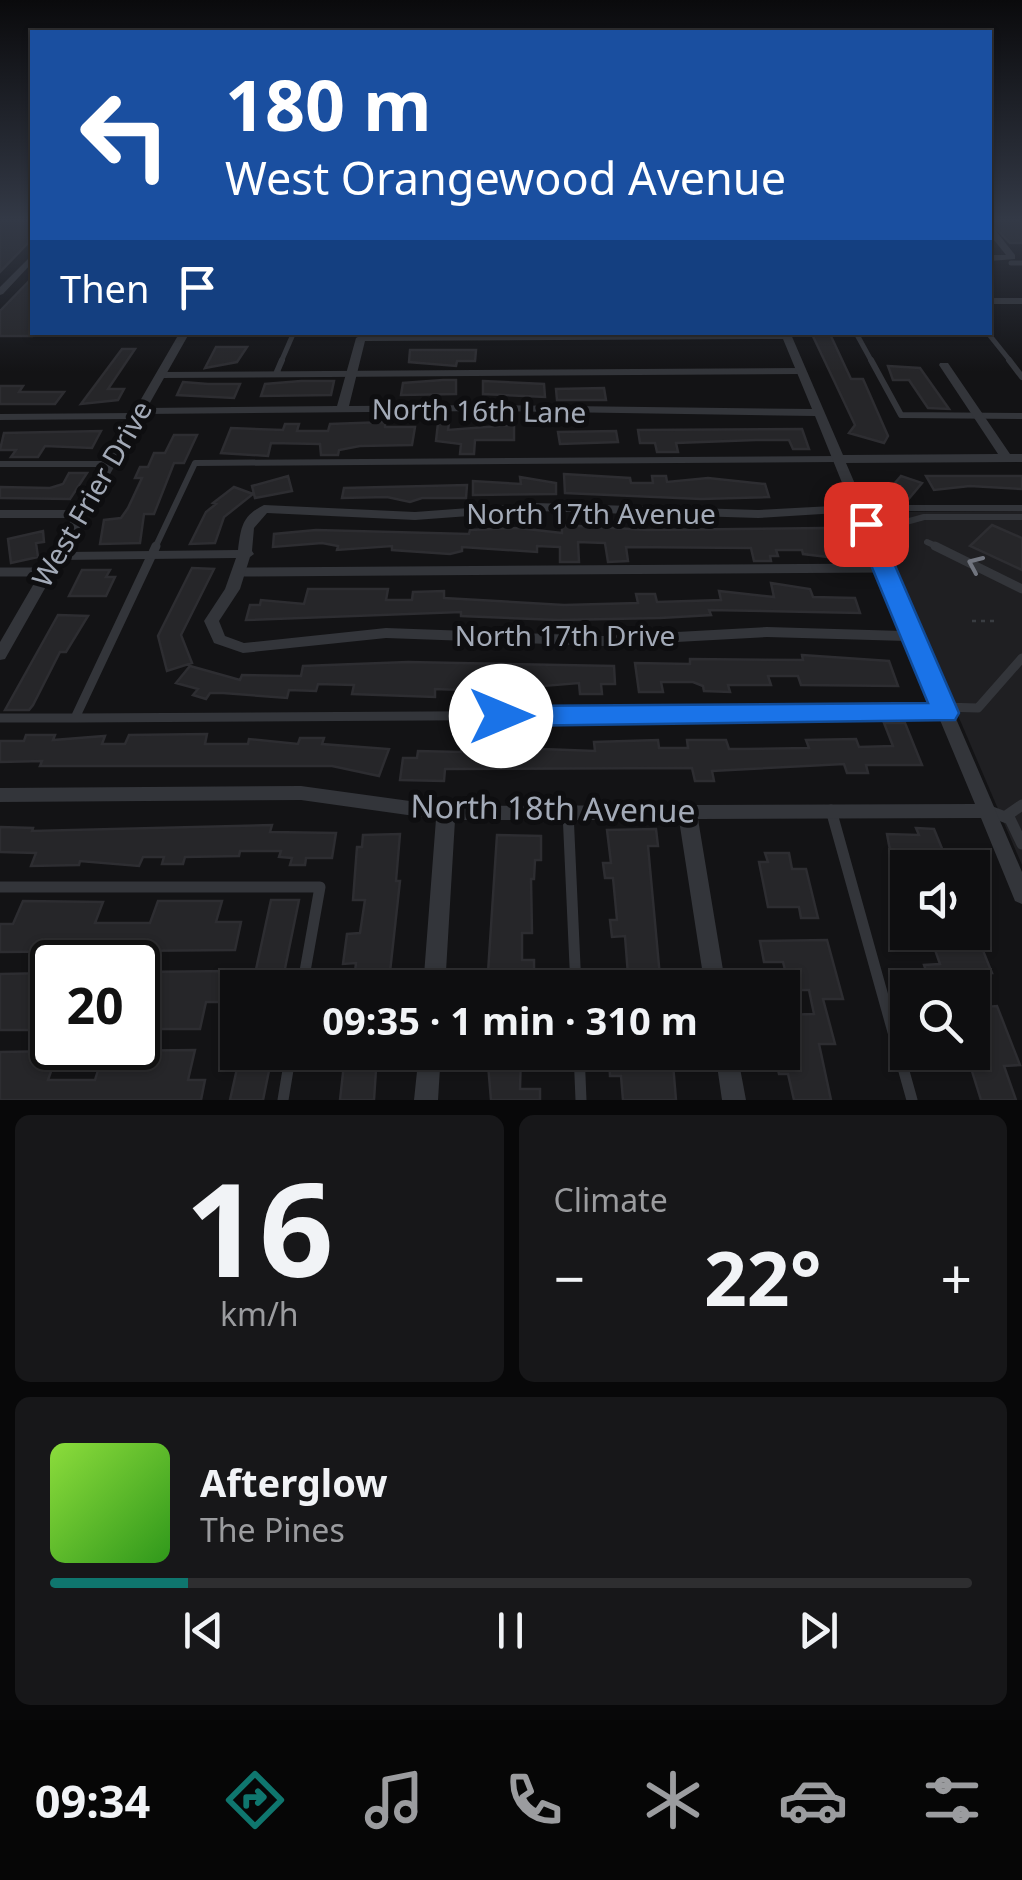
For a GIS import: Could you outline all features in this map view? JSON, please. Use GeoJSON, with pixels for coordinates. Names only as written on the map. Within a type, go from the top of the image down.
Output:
{"type":"FeatureCollection","features":[{"type":"Feature","properties":{"kind":"street"},"geometry":{"type":"LineString","coordinates":[[0,292],[21,269]]}},
{"type":"Feature","properties":{"kind":"street"},"geometry":{"type":"LineString","coordinates":[[992,302],[1022,301]]}},
{"type":"Feature","properties":{"kind":"street","name":"West Frier Drive"},"geometry":{"type":"LineString","coordinates":[[3,645],[183,335]]}},
{"type":"Feature","properties":{"kind":"street"},"geometry":{"type":"LineString","coordinates":[[342,409],[361,338],[679,335]]}},
{"type":"Feature","properties":{"kind":"street"},"geometry":{"type":"LineString","coordinates":[[785,335],[944,710],[996,813],[1022,895]]}},
{"type":"Feature","properties":{"kind":"street"},"geometry":{"type":"LineString","coordinates":[[944,365],[1006,458]]}},
{"type":"Feature","properties":{"kind":"street","name":"North 16th Lane"},"geometry":{"type":"LineString","coordinates":[[0,417],[342,409],[818,413]]}},
{"type":"Feature","properties":{"kind":"street"},"geometry":{"type":"LineString","coordinates":[[838,459],[1022,458]]}},
{"type":"Feature","properties":{"kind":"street","name":"North 17th Avenue"},"geometry":{"type":"LineString","coordinates":[[246,554],[247,528],[264,509],[415,516],[536,507],[741,514],[859,508]]}},
{"type":"Feature","properties":{"kind":"street"},"geometry":{"type":"LineString","coordinates":[[0,514],[80,514]]}},
{"type":"Feature","properties":{"kind":"street"},"geometry":{"type":"LineString","coordinates":[[56,556],[246,554],[240,572]]}},
{"type":"Feature","properties":{"kind":"street","name":"North 17th Drive"},"geometry":{"type":"LineString","coordinates":[[240,572],[232,595],[210,621],[219,639],[243,648],[386,633],[603,641],[767,632],[914,636]]}},
{"type":"Feature","properties":{"kind":"street","name":"North 18th Avenue"},"geometry":{"type":"LineString","coordinates":[[0,795],[301,793],[446,813],[832,810],[996,813]]}},
{"type":"Feature","properties":{"kind":"street"},"geometry":{"type":"LineString","coordinates":[[687,811],[713,970]]}},
{"type":"Feature","properties":{"kind":"street"},"geometry":{"type":"LineString","coordinates":[[435,970],[446,813]]}},
{"type":"Feature","properties":{"kind":"street"},"geometry":{"type":"LineString","coordinates":[[426,1100],[428,1070]]}},
{"type":"Feature","properties":{"kind":"street"},"geometry":{"type":"LineString","coordinates":[[729,1070],[734,1100]]}},
{"type":"Feature","properties":{"kind":"lane"},"geometry":{"type":"LineString","coordinates":[[276,374],[293,335]]}},
{"type":"Feature","properties":{"kind":"lane"},"geometry":{"type":"LineString","coordinates":[[857,335],[901,415],[1022,416]]}},
{"type":"Feature","properties":{"kind":"lane"},"geometry":{"type":"LineString","coordinates":[[989,335],[1022,376]]}},
{"type":"Feature","properties":{"kind":"lane"},"geometry":{"type":"LineString","coordinates":[[160,375],[801,371]]}},
{"type":"Feature","properties":{"kind":"lane"},"geometry":{"type":"LineString","coordinates":[[75,718],[194,463],[838,459]]}},
{"type":"Feature","properties":{"kind":"lane"},"geometry":{"type":"LineString","coordinates":[[0,464],[109,464]]}},
{"type":"Feature","properties":{"kind":"lane"},"geometry":{"type":"LineString","coordinates":[[859,508],[1022,508]]}},
{"type":"Feature","properties":{"kind":"lane"},"geometry":{"type":"LineString","coordinates":[[866,524],[895,525],[924,517],[1022,517]]}},
{"type":"Feature","properties":{"kind":"lane"},"geometry":{"type":"LineString","coordinates":[[927,542],[1022,589]]}},
{"type":"Feature","properties":{"kind":"lane"},"geometry":{"type":"LineString","coordinates":[[240,572],[884,568]]}},
{"type":"Feature","properties":{"kind":"lane"},"geometry":{"type":"LineString","coordinates":[[0,572],[48,572]]}},
{"type":"Feature","properties":{"kind":"lane"},"geometry":{"type":"LineString","coordinates":[[0,718],[944,710],[978,708],[1022,658]]}},
{"type":"Feature","properties":{"kind":"lane"},"geometry":{"type":"LineString","coordinates":[[1022,805],[996,813],[1022,844]]}},
{"type":"Feature","properties":{"kind":"lane"},"geometry":{"type":"LineString","coordinates":[[832,810],[912,1100]]}},
{"type":"Feature","properties":{"kind":"lane"},"geometry":{"type":"LineString","coordinates":[[568,812],[575,970]]}},
{"type":"Feature","properties":{"kind":"lane"},"geometry":{"type":"LineString","coordinates":[[0,887],[320,887],[305,970]]}},
{"type":"Feature","properties":{"kind":"lane"},"geometry":{"type":"LineString","coordinates":[[283,1100],[288,1070]]}},
{"type":"Feature","properties":{"kind":"lane"},"geometry":{"type":"LineString","coordinates":[[580,1070],[581,1100]]}},
{"type":"Feature","properties":{"kind":"path"},"geometry":{"type":"LineString","coordinates":[[972,621],[997,621]]}},
{"type":"Feature","properties":{"kind":"shaded area"},"geometry":{"type":"Polygon","coordinates":[[[1022,511],[1022,865],[871,512],[1022,511]]]}},
{"type":"Feature","properties":{"kind":"building"},"geometry":{"type":"Polygon","coordinates":[[[30,280],[32,336],[0,336],[0,311],[30,280]]]}},
{"type":"Feature","properties":{"kind":"building"},"geometry":{"type":"Polygon","coordinates":[[[812,335],[830,335],[851,379],[863,379],[888,436],[884,443],[849,433],[855,425],[812,335]]]}},
{"type":"Feature","properties":{"kind":"building"},"geometry":{"type":"Polygon","coordinates":[[[216,347],[247,347],[237,362],[205,368],[216,347]]]}},
{"type":"Feature","properties":{"kind":"building"},"geometry":{"type":"Polygon","coordinates":[[[122,349],[135,349],[108,389],[124,389],[118,400],[81,404],[122,349]]]}},
{"type":"Feature","properties":{"kind":"building"},"geometry":{"type":"Polygon","coordinates":[[[410,350],[476,350],[475,361],[457,361],[456,366],[409,362],[410,350]]]}},
{"type":"Feature","properties":{"kind":"building"},"geometry":{"type":"Polygon","coordinates":[[[888,366],[920,368],[949,409],[928,408],[909,380],[893,380],[888,366]]]}},
{"type":"Feature","properties":{"kind":"building"},"geometry":{"type":"Polygon","coordinates":[[[456,380],[456,394],[401,395],[403,383],[456,380]]]}},
{"type":"Feature","properties":{"kind":"building"},"geometry":{"type":"Polygon","coordinates":[[[334,381],[331,395],[261,396],[265,384],[334,381]]]}},
{"type":"Feature","properties":{"kind":"building"},"geometry":{"type":"Polygon","coordinates":[[[483,381],[544,384],[545,397],[483,394],[483,381]]]}},
{"type":"Feature","properties":{"kind":"building"},"geometry":{"type":"Polygon","coordinates":[[[183,382],[240,384],[234,398],[177,395],[183,382]]]}},
{"type":"Feature","properties":{"kind":"building"},"geometry":{"type":"Polygon","coordinates":[[[0,386],[23,386],[19,392],[64,392],[55,404],[0,404],[0,386]]]}},
{"type":"Feature","properties":{"kind":"building"},"geometry":{"type":"Polygon","coordinates":[[[604,388],[606,400],[557,400],[556,389],[604,388]]]}},
{"type":"Feature","properties":{"kind":"building"},"geometry":{"type":"Polygon","coordinates":[[[385,422],[385,427],[415,427],[412,445],[360,446],[339,450],[338,455],[321,455],[320,444],[271,443],[268,456],[221,453],[231,428],[283,430],[285,424],[299,424],[297,431],[328,431],[330,424],[385,422]]]}},
{"type":"Feature","properties":{"kind":"building"},"geometry":{"type":"Polygon","coordinates":[[[438,423],[449,423],[448,430],[514,425],[514,440],[475,440],[474,454],[460,454],[461,444],[436,441],[438,423]]]}},
{"type":"Feature","properties":{"kind":"building"},"geometry":{"type":"Polygon","coordinates":[[[802,429],[809,449],[793,449],[789,440],[756,440],[676,443],[678,452],[657,452],[655,443],[640,443],[638,430],[802,429]]]}},
{"type":"Feature","properties":{"kind":"building"},"geometry":{"type":"Polygon","coordinates":[[[101,431],[92,448],[45,446],[38,457],[11,457],[16,450],[0,450],[4,433],[101,431]]]}},
{"type":"Feature","properties":{"kind":"building"},"geometry":{"type":"Polygon","coordinates":[[[616,431],[618,442],[560,444],[558,432],[616,431]]]}},
{"type":"Feature","properties":{"kind":"building"},"geometry":{"type":"Polygon","coordinates":[[[174,435],[197,435],[184,463],[174,463],[154,514],[144,514],[140,543],[100,544],[104,520],[121,518],[142,478],[135,478],[140,467],[148,467],[154,453],[165,453],[174,435]]]}},
{"type":"Feature","properties":{"kind":"building"},"geometry":{"type":"Polygon","coordinates":[[[69,473],[87,473],[70,499],[0,498],[0,487],[50,488],[63,484],[69,473]]]}},
{"type":"Feature","properties":{"kind":"building"},"geometry":{"type":"Polygon","coordinates":[[[564,474],[630,478],[631,483],[653,483],[652,476],[666,476],[667,482],[708,478],[765,484],[769,497],[701,499],[565,493],[564,474]]]}},
{"type":"Feature","properties":{"kind":"building"},"geometry":{"type":"Polygon","coordinates":[[[288,476],[292,491],[255,498],[252,486],[288,476]]]}},
{"type":"Feature","properties":{"kind":"building"},"geometry":{"type":"Polygon","coordinates":[[[901,476],[922,483],[907,501],[883,497],[901,476]]]}},
{"type":"Feature","properties":{"kind":"building"},"geometry":{"type":"Polygon","coordinates":[[[926,476],[1022,476],[1022,489],[970,486],[934,490],[926,476]]]}},
{"type":"Feature","properties":{"kind":"building"},"geometry":{"type":"Polygon","coordinates":[[[520,477],[556,483],[556,494],[473,495],[473,481],[521,484],[520,477]]]}},
{"type":"Feature","properties":{"kind":"building"},"geometry":{"type":"Polygon","coordinates":[[[467,485],[466,498],[422,498],[410,502],[387,497],[342,498],[344,488],[467,485]]]}},
{"type":"Feature","properties":{"kind":"building"},"geometry":{"type":"Polygon","coordinates":[[[234,487],[253,494],[224,517],[215,543],[190,544],[206,512],[234,487]]]}},
{"type":"Feature","properties":{"kind":"building"},"geometry":{"type":"Polygon","coordinates":[[[562,525],[647,530],[824,528],[835,532],[842,550],[850,550],[854,560],[803,554],[802,550],[776,550],[778,556],[770,556],[771,561],[754,561],[751,548],[626,547],[628,561],[608,562],[605,543],[578,542],[579,562],[560,562],[560,547],[537,546],[537,552],[462,547],[462,551],[450,554],[392,550],[392,546],[337,550],[338,546],[322,543],[273,547],[274,534],[316,530],[469,534],[470,530],[518,528],[562,533],[562,525]]]}},
{"type":"Feature","properties":{"kind":"building"},"geometry":{"type":"Polygon","coordinates":[[[992,525],[1022,538],[1022,570],[970,546],[992,525]]]}},
{"type":"Feature","properties":{"kind":"building"},"geometry":{"type":"Polygon","coordinates":[[[43,531],[44,542],[36,543],[38,557],[11,563],[8,539],[43,531]]]}},
{"type":"Feature","properties":{"kind":"building"},"geometry":{"type":"Polygon","coordinates":[[[192,568],[214,569],[181,635],[192,663],[167,671],[158,636],[192,568]]]}},
{"type":"Feature","properties":{"kind":"building"},"geometry":{"type":"Polygon","coordinates":[[[82,570],[110,570],[106,577],[115,577],[106,596],[69,596],[82,570]]]}},
{"type":"Feature","properties":{"kind":"building"},"geometry":{"type":"Polygon","coordinates":[[[771,583],[810,589],[813,597],[855,598],[860,613],[709,610],[711,615],[558,620],[461,616],[461,612],[246,620],[250,605],[260,605],[261,600],[304,604],[308,589],[388,589],[386,600],[412,600],[413,592],[444,591],[444,598],[564,605],[638,603],[636,594],[655,594],[657,602],[721,600],[719,591],[774,597],[771,583]]]}},
{"type":"Feature","properties":{"kind":"building"},"geometry":{"type":"Polygon","coordinates":[[[58,615],[88,616],[66,652],[60,652],[29,710],[5,710],[58,615]]]}},
{"type":"Feature","properties":{"kind":"building"},"geometry":{"type":"Polygon","coordinates":[[[802,655],[889,661],[898,686],[801,685],[798,676],[768,676],[771,685],[728,685],[730,692],[704,691],[703,686],[693,682],[661,682],[663,692],[639,692],[635,663],[690,664],[690,659],[803,660],[802,655]]]}},
{"type":"Feature","properties":{"kind":"building"},"geometry":{"type":"Polygon","coordinates":[[[408,662],[614,666],[615,684],[601,684],[602,694],[580,694],[579,683],[519,688],[519,682],[487,682],[487,691],[435,689],[435,697],[352,694],[354,685],[318,684],[316,691],[289,690],[287,698],[210,693],[206,699],[193,695],[198,689],[176,683],[190,666],[240,680],[242,675],[301,676],[303,666],[408,662]]]}},
{"type":"Feature","properties":{"kind":"building"},"geometry":{"type":"Polygon","coordinates":[[[884,723],[905,723],[922,765],[866,765],[868,773],[847,773],[844,764],[712,771],[714,781],[695,781],[692,768],[445,769],[444,781],[400,780],[403,758],[417,758],[418,751],[461,752],[462,744],[513,750],[513,745],[522,745],[523,738],[542,738],[542,749],[595,751],[594,742],[658,740],[659,748],[688,748],[687,740],[726,740],[729,749],[743,749],[809,748],[806,740],[856,739],[859,747],[893,746],[884,723]]]}},
{"type":"Feature","properties":{"kind":"building"},"geometry":{"type":"Polygon","coordinates":[[[207,734],[205,744],[248,744],[249,739],[298,744],[300,738],[324,738],[322,744],[389,749],[379,776],[332,766],[40,766],[42,761],[0,762],[0,741],[24,741],[26,735],[55,735],[53,740],[105,736],[102,744],[125,744],[129,735],[207,734]]]}},
{"type":"Feature","properties":{"kind":"building"},"geometry":{"type":"Polygon","coordinates":[[[272,825],[270,832],[336,833],[332,858],[306,858],[305,865],[290,865],[292,858],[279,857],[281,851],[240,851],[239,856],[185,857],[183,864],[162,864],[164,857],[143,857],[139,866],[80,861],[79,865],[31,866],[36,853],[0,852],[0,827],[33,828],[32,831],[272,825]]]}},
{"type":"Feature","properties":{"kind":"building"},"geometry":{"type":"Polygon","coordinates":[[[916,828],[934,829],[943,850],[890,850],[887,834],[919,835],[916,828]]]}},
{"type":"Feature","properties":{"kind":"building"},"geometry":{"type":"Polygon","coordinates":[[[656,829],[658,846],[648,846],[659,970],[628,970],[625,936],[612,937],[610,920],[617,920],[613,878],[605,878],[603,863],[611,863],[607,830],[656,829]]]}},
{"type":"Feature","properties":{"kind":"building"},"geometry":{"type":"Polygon","coordinates":[[[400,834],[396,881],[400,881],[390,970],[355,970],[356,963],[343,964],[347,934],[360,933],[365,900],[353,900],[357,847],[362,847],[363,835],[400,834]]]}},
{"type":"Feature","properties":{"kind":"building"},"geometry":{"type":"Polygon","coordinates":[[[497,835],[541,836],[541,860],[535,860],[531,879],[532,933],[522,933],[522,960],[534,960],[534,970],[488,970],[497,835]]]}},
{"type":"Feature","properties":{"kind":"building"},"geometry":{"type":"Polygon","coordinates":[[[765,853],[789,853],[792,869],[806,869],[818,918],[801,918],[799,907],[768,907],[759,862],[768,862],[765,853]]]}},
{"type":"Feature","properties":{"kind":"building"},"geometry":{"type":"Polygon","coordinates":[[[271,900],[299,900],[285,970],[256,970],[271,900]]]}},
{"type":"Feature","properties":{"kind":"building"},"geometry":{"type":"Polygon","coordinates":[[[23,901],[103,902],[95,923],[150,923],[158,901],[222,901],[216,922],[241,922],[235,950],[160,951],[160,940],[30,940],[30,952],[0,952],[0,924],[13,924],[23,901]]]}},
{"type":"Feature","properties":{"kind":"building"},"geometry":{"type":"Polygon","coordinates":[[[827,940],[843,999],[823,999],[835,1044],[819,1044],[831,1100],[794,1100],[788,1074],[779,1074],[778,1070],[800,1070],[800,1014],[814,1014],[809,990],[800,990],[800,970],[785,970],[783,962],[764,962],[760,941],[827,940]]]}},
{"type":"Feature","properties":{"kind":"building"},"geometry":{"type":"Polygon","coordinates":[[[935,950],[983,950],[992,973],[926,970],[924,965],[940,964],[935,950]]]}},
{"type":"Feature","properties":{"kind":"building"},"geometry":{"type":"Polygon","coordinates":[[[220,971],[220,1002],[206,1002],[200,1029],[160,1029],[160,972],[220,971]]]}},
{"type":"Feature","properties":{"kind":"building"},"geometry":{"type":"Polygon","coordinates":[[[30,973],[30,1030],[0,1030],[0,974],[30,973]]]}},
{"type":"Feature","properties":{"kind":"building"},"geometry":{"type":"Polygon","coordinates":[[[997,1006],[1020,1065],[1004,1066],[1016,1100],[981,1100],[972,1070],[990,1070],[990,1007],[997,1006]]]}},
{"type":"Feature","properties":{"kind":"building"},"geometry":{"type":"Polygon","coordinates":[[[160,1050],[195,1050],[188,1080],[205,1080],[201,1100],[0,1100],[0,1052],[30,1051],[30,1070],[51,1070],[48,1080],[95,1080],[98,1070],[160,1070],[160,1050]]]}},
{"type":"Feature","properties":{"kind":"building"},"geometry":{"type":"Polygon","coordinates":[[[237,1070],[269,1070],[263,1100],[230,1100],[237,1070]]]}},
{"type":"Feature","properties":{"kind":"building"},"geometry":{"type":"Polygon","coordinates":[[[343,1070],[376,1070],[374,1100],[340,1100],[343,1070]]]}},
{"type":"Feature","properties":{"kind":"building"},"geometry":{"type":"Polygon","coordinates":[[[488,1070],[521,1070],[520,1089],[540,1089],[540,1100],[491,1100],[488,1070]]]}},
{"type":"Feature","properties":{"kind":"building"},"geometry":{"type":"Polygon","coordinates":[[[610,1070],[674,1070],[676,1100],[623,1100],[621,1076],[610,1076],[610,1070]]]}},
{"type":"Feature","properties":{"kind":"route"},"geometry":{"type":"LineString","coordinates":[[501,716],[946,713],[866,524]]}}]}
